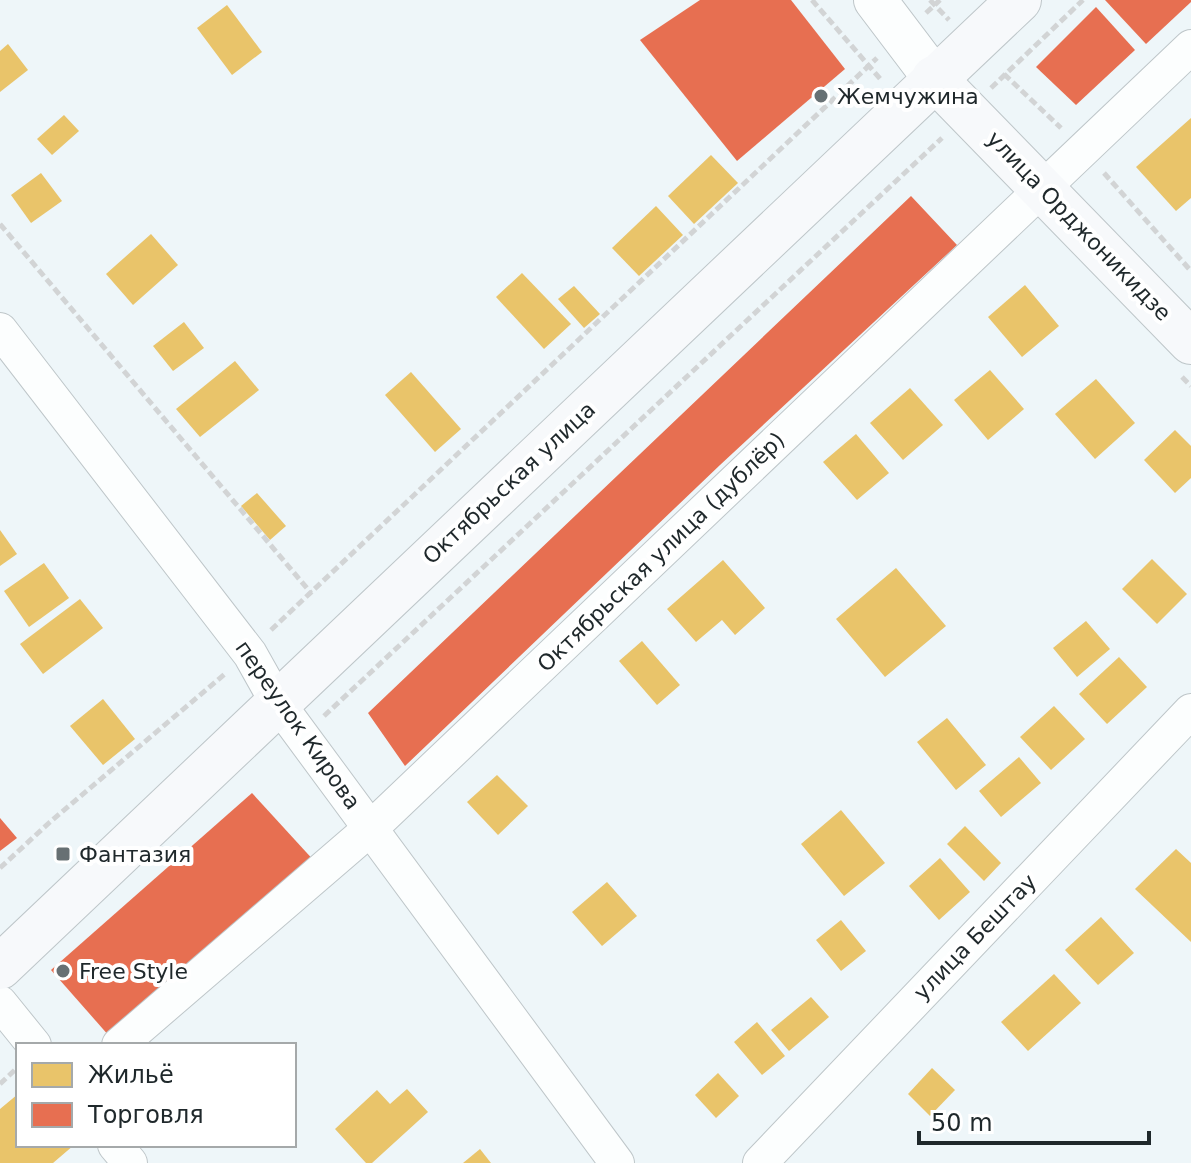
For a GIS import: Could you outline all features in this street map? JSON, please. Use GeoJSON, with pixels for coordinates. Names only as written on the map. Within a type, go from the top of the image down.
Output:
{"type":"FeatureCollection","features":[{"type":"Feature","properties":{"kind":"main road","name":"Октябрьская улица"},"geometry":{"type":"LineString","coordinates":[[0,967],[1019,0]]}},
{"type":"Feature","properties":{"kind":"main road","name":"улица Орджоникидзе"},"geometry":{"type":"LineString","coordinates":[[934,78],[1191,342]]}},
{"type":"Feature","properties":{"kind":"street","name":"улица Орджоникидзе"},"geometry":{"type":"LineString","coordinates":[[875,0],[934,78]]}},
{"type":"Feature","properties":{"kind":"street","name":"Октябрьская улица (дублёр)"},"geometry":{"type":"LineString","coordinates":[[121,1043],[371,828],[1191,47]]}},
{"type":"Feature","properties":{"kind":"street","name":"переулок Кирова"},"geometry":{"type":"LineString","coordinates":[[0,330],[250,654],[277,702],[617,1163]]}},
{"type":"Feature","properties":{"kind":"street","name":"улица Бештау"},"geometry":{"type":"LineString","coordinates":[[760,1163],[1191,711]]}},
{"type":"Feature","properties":{"kind":"street"},"geometry":{"type":"LineString","coordinates":[[0,1003],[32,1043]]}},
{"type":"Feature","properties":{"kind":"street"},"geometry":{"type":"LineString","coordinates":[[117,1147],[130,1163]]}},
{"type":"Feature","properties":{"kind":"path"},"geometry":{"type":"LineString","coordinates":[[303,736],[1083,0]]}},
{"type":"Feature","properties":{"kind":"path"},"geometry":{"type":"LineString","coordinates":[[0,868],[50,822],[250,654],[284,615],[311,593],[901,35]]}},
{"type":"Feature","properties":{"kind":"path"},"geometry":{"type":"LineString","coordinates":[[0,224],[311,593]]}},
{"type":"Feature","properties":{"kind":"path"},"geometry":{"type":"LineString","coordinates":[[0,1084],[16,1069]]}},
{"type":"Feature","properties":{"kind":"building: Жильё"},"geometry":{"type":"Polygon","coordinates":[[[227,5],[262,52],[232,75],[197,28],[227,5]]]}},
{"type":"Feature","properties":{"kind":"building: Жильё"},"geometry":{"type":"Polygon","coordinates":[[[8,44],[28,70],[0,92],[0,51],[8,44]]]}},
{"type":"Feature","properties":{"kind":"building: Жильё"},"geometry":{"type":"Polygon","coordinates":[[[64,115],[79,131],[52,155],[37,139],[64,115]]]}},
{"type":"Feature","properties":{"kind":"building: Жильё"},"geometry":{"type":"Polygon","coordinates":[[[1191,118],[1191,198],[1176,211],[1136,167],[1191,118]]]}},
{"type":"Feature","properties":{"kind":"building: Жильё"},"geometry":{"type":"Polygon","coordinates":[[[711,155],[738,183],[694,224],[668,196],[711,155]]]}},
{"type":"Feature","properties":{"kind":"building: Жильё"},"geometry":{"type":"Polygon","coordinates":[[[41,173],[62,201],[31,223],[11,195],[41,173]]]}},
{"type":"Feature","properties":{"kind":"building: Жильё"},"geometry":{"type":"Polygon","coordinates":[[[656,206],[683,235],[639,276],[612,248],[656,206]]]}},
{"type":"Feature","properties":{"kind":"building: Жильё"},"geometry":{"type":"Polygon","coordinates":[[[151,234],[178,265],[133,305],[106,274],[151,234]]]}},
{"type":"Feature","properties":{"kind":"building: Жильё"},"geometry":{"type":"Polygon","coordinates":[[[522,273],[571,324],[544,349],[496,297],[522,273]]]}},
{"type":"Feature","properties":{"kind":"building: Жильё"},"geometry":{"type":"Polygon","coordinates":[[[1025,285],[1059,326],[1022,357],[988,317],[1025,285]]]}},
{"type":"Feature","properties":{"kind":"building: Жильё"},"geometry":{"type":"Polygon","coordinates":[[[574,286],[600,314],[584,328],[558,299],[574,286]]]}},
{"type":"Feature","properties":{"kind":"building: Жильё"},"geometry":{"type":"Polygon","coordinates":[[[184,322],[204,348],[173,371],[153,346],[184,322]]]}},
{"type":"Feature","properties":{"kind":"building: Жильё"},"geometry":{"type":"Polygon","coordinates":[[[235,361],[259,390],[200,437],[176,409],[235,361]]]}},
{"type":"Feature","properties":{"kind":"building: Жильё"},"geometry":{"type":"Polygon","coordinates":[[[990,370],[1024,409],[988,440],[954,400],[990,370]]]}},
{"type":"Feature","properties":{"kind":"building: Жильё"},"geometry":{"type":"Polygon","coordinates":[[[411,372],[461,429],[435,452],[385,395],[411,372]]]}},
{"type":"Feature","properties":{"kind":"building: Жильё"},"geometry":{"type":"Polygon","coordinates":[[[1096,379],[1135,423],[1095,459],[1055,414],[1096,379]]]}},
{"type":"Feature","properties":{"kind":"building: Жильё"},"geometry":{"type":"Polygon","coordinates":[[[910,388],[943,425],[903,460],[870,423],[910,388]]]}},
{"type":"Feature","properties":{"kind":"building: Жильё"},"geometry":{"type":"Polygon","coordinates":[[[1175,430],[1191,446],[1191,478],[1175,493],[1144,460],[1175,430]]]}},
{"type":"Feature","properties":{"kind":"building: Жильё"},"geometry":{"type":"Polygon","coordinates":[[[856,434],[889,473],[857,500],[823,462],[856,434]]]}},
{"type":"Feature","properties":{"kind":"building: Жильё"},"geometry":{"type":"Polygon","coordinates":[[[257,493],[286,526],[270,540],[241,506],[257,493]]]}},
{"type":"Feature","properties":{"kind":"building: Жильё"},"geometry":{"type":"Polygon","coordinates":[[[0,530],[17,554],[0,566],[0,530]]]}},
{"type":"Feature","properties":{"kind":"building: Жильё"},"geometry":{"type":"Polygon","coordinates":[[[1152,559],[1187,594],[1157,624],[1122,589],[1152,559]]]}},
{"type":"Feature","properties":{"kind":"building: Жильё"},"geometry":{"type":"Polygon","coordinates":[[[723,560],[765,608],[735,635],[722,620],[696,642],[667,609],[723,560]]]}},
{"type":"Feature","properties":{"kind":"building: Жильё"},"geometry":{"type":"Polygon","coordinates":[[[44,563],[69,598],[29,627],[4,591],[44,563]]]}},
{"type":"Feature","properties":{"kind":"building: Жильё"},"geometry":{"type":"Polygon","coordinates":[[[896,568],[946,626],[885,677],[836,619],[896,568]]]}},
{"type":"Feature","properties":{"kind":"building: Жильё"},"geometry":{"type":"Polygon","coordinates":[[[80,599],[103,628],[43,674],[20,644],[80,599]]]}},
{"type":"Feature","properties":{"kind":"building: Жильё"},"geometry":{"type":"Polygon","coordinates":[[[1086,621],[1110,649],[1077,677],[1053,648],[1086,621]]]}},
{"type":"Feature","properties":{"kind":"building: Жильё"},"geometry":{"type":"Polygon","coordinates":[[[642,641],[680,685],[657,705],[619,661],[642,641]]]}},
{"type":"Feature","properties":{"kind":"building: Жильё"},"geometry":{"type":"Polygon","coordinates":[[[1119,657],[1147,687],[1107,724],[1079,694],[1119,657]]]}},
{"type":"Feature","properties":{"kind":"building: Жильё"},"geometry":{"type":"Polygon","coordinates":[[[103,699],[135,739],[103,765],[70,726],[103,699]]]}},
{"type":"Feature","properties":{"kind":"building: Жильё"},"geometry":{"type":"Polygon","coordinates":[[[1054,706],[1085,739],[1051,770],[1020,737],[1054,706]]]}},
{"type":"Feature","properties":{"kind":"building: Жильё"},"geometry":{"type":"Polygon","coordinates":[[[947,718],[986,765],[956,790],[917,742],[947,718]]]}},
{"type":"Feature","properties":{"kind":"building: Жильё"},"geometry":{"type":"Polygon","coordinates":[[[1019,757],[1041,783],[1001,817],[979,791],[1019,757]]]}},
{"type":"Feature","properties":{"kind":"building: Жильё"},"geometry":{"type":"Polygon","coordinates":[[[497,775],[528,806],[498,835],[467,802],[497,775]]]}},
{"type":"Feature","properties":{"kind":"building: Жильё"},"geometry":{"type":"Polygon","coordinates":[[[841,810],[885,863],[844,896],[801,844],[841,810]]]}},
{"type":"Feature","properties":{"kind":"building: Жильё"},"geometry":{"type":"Polygon","coordinates":[[[965,826],[1001,863],[984,881],[947,844],[965,826]]]}},
{"type":"Feature","properties":{"kind":"building: Жильё"},"geometry":{"type":"Polygon","coordinates":[[[1176,849],[1191,863],[1191,942],[1135,889],[1176,849]]]}},
{"type":"Feature","properties":{"kind":"building: Жильё"},"geometry":{"type":"Polygon","coordinates":[[[940,858],[970,892],[939,920],[909,886],[940,858]]]}},
{"type":"Feature","properties":{"kind":"building: Жильё"},"geometry":{"type":"Polygon","coordinates":[[[607,882],[637,916],[602,946],[572,912],[607,882]]]}},
{"type":"Feature","properties":{"kind":"building: Жильё"},"geometry":{"type":"Polygon","coordinates":[[[1101,917],[1134,953],[1098,985],[1065,950],[1101,917]]]}},
{"type":"Feature","properties":{"kind":"building: Жильё"},"geometry":{"type":"Polygon","coordinates":[[[841,920],[866,951],[841,971],[816,940],[841,920]]]}},
{"type":"Feature","properties":{"kind":"building: Жильё"},"geometry":{"type":"Polygon","coordinates":[[[1054,974],[1081,1003],[1028,1051],[1001,1022],[1054,974]]]}},
{"type":"Feature","properties":{"kind":"building: Жильё"},"geometry":{"type":"Polygon","coordinates":[[[811,997],[829,1017],[789,1051],[771,1030],[811,997]]]}},
{"type":"Feature","properties":{"kind":"building: Жильё"},"geometry":{"type":"Polygon","coordinates":[[[757,1022],[785,1056],[762,1075],[734,1042],[757,1022]]]}},
{"type":"Feature","properties":{"kind":"building: Жильё"},"geometry":{"type":"Polygon","coordinates":[[[932,1068],[955,1090],[930,1116],[908,1094],[932,1068]]]}},
{"type":"Feature","properties":{"kind":"building: Жильё"},"geometry":{"type":"Polygon","coordinates":[[[718,1073],[739,1096],[716,1118],[695,1095],[718,1073]]]}},
{"type":"Feature","properties":{"kind":"building: Жильё"},"geometry":{"type":"Polygon","coordinates":[[[407,1089],[428,1112],[372,1163],[366,1163],[335,1129],[377,1090],[390,1104],[407,1089]]]}},
{"type":"Feature","properties":{"kind":"building: Жильё"},"geometry":{"type":"Polygon","coordinates":[[[16,1096],[16,1147],[72,1147],[53,1163],[0,1163],[0,1109],[16,1096]]]}},
{"type":"Feature","properties":{"kind":"building: Жильё"},"geometry":{"type":"Polygon","coordinates":[[[480,1149],[491,1163],[463,1163],[480,1149]]]}},
{"type":"Feature","properties":{"kind":"building: Торговля"},"geometry":{"type":"Polygon","coordinates":[[[700,0],[791,0],[845,69],[737,161],[640,40],[700,0]]]}},
{"type":"Feature","properties":{"kind":"building: Торговля"},"geometry":{"type":"Polygon","coordinates":[[[1105,0],[1191,0],[1191,2],[1146,44],[1105,0]]]}},
{"type":"Feature","properties":{"kind":"building: Торговля"},"geometry":{"type":"Polygon","coordinates":[[[1096,7],[1135,50],[1076,105],[1036,67],[1096,7]]]}},
{"type":"Feature","properties":{"kind":"building: Торговля"},"geometry":{"type":"Polygon","coordinates":[[[911,196],[957,245],[720,465],[405,766],[368,713],[911,196]]]}},
{"type":"Feature","properties":{"kind":"building: Торговля"},"geometry":{"type":"Polygon","coordinates":[[[252,793],[317,864],[110,1037],[51,970],[252,793]]]}},
{"type":"Feature","properties":{"kind":"building: Торговля"},"geometry":{"type":"Polygon","coordinates":[[[0,818],[17,838],[0,851],[0,818]]]}},
{"type":"Feature","properties":{"kind":"place","name":"Жемчужина"},"geometry":{"type":"Point","coordinates":[821,96]}},
{"type":"Feature","properties":{"kind":"place","name":"Фантазия"},"geometry":{"type":"Point","coordinates":[63,854]}},
{"type":"Feature","properties":{"kind":"place","name":"Free Style"},"geometry":{"type":"Point","coordinates":[63,971]}}]}
